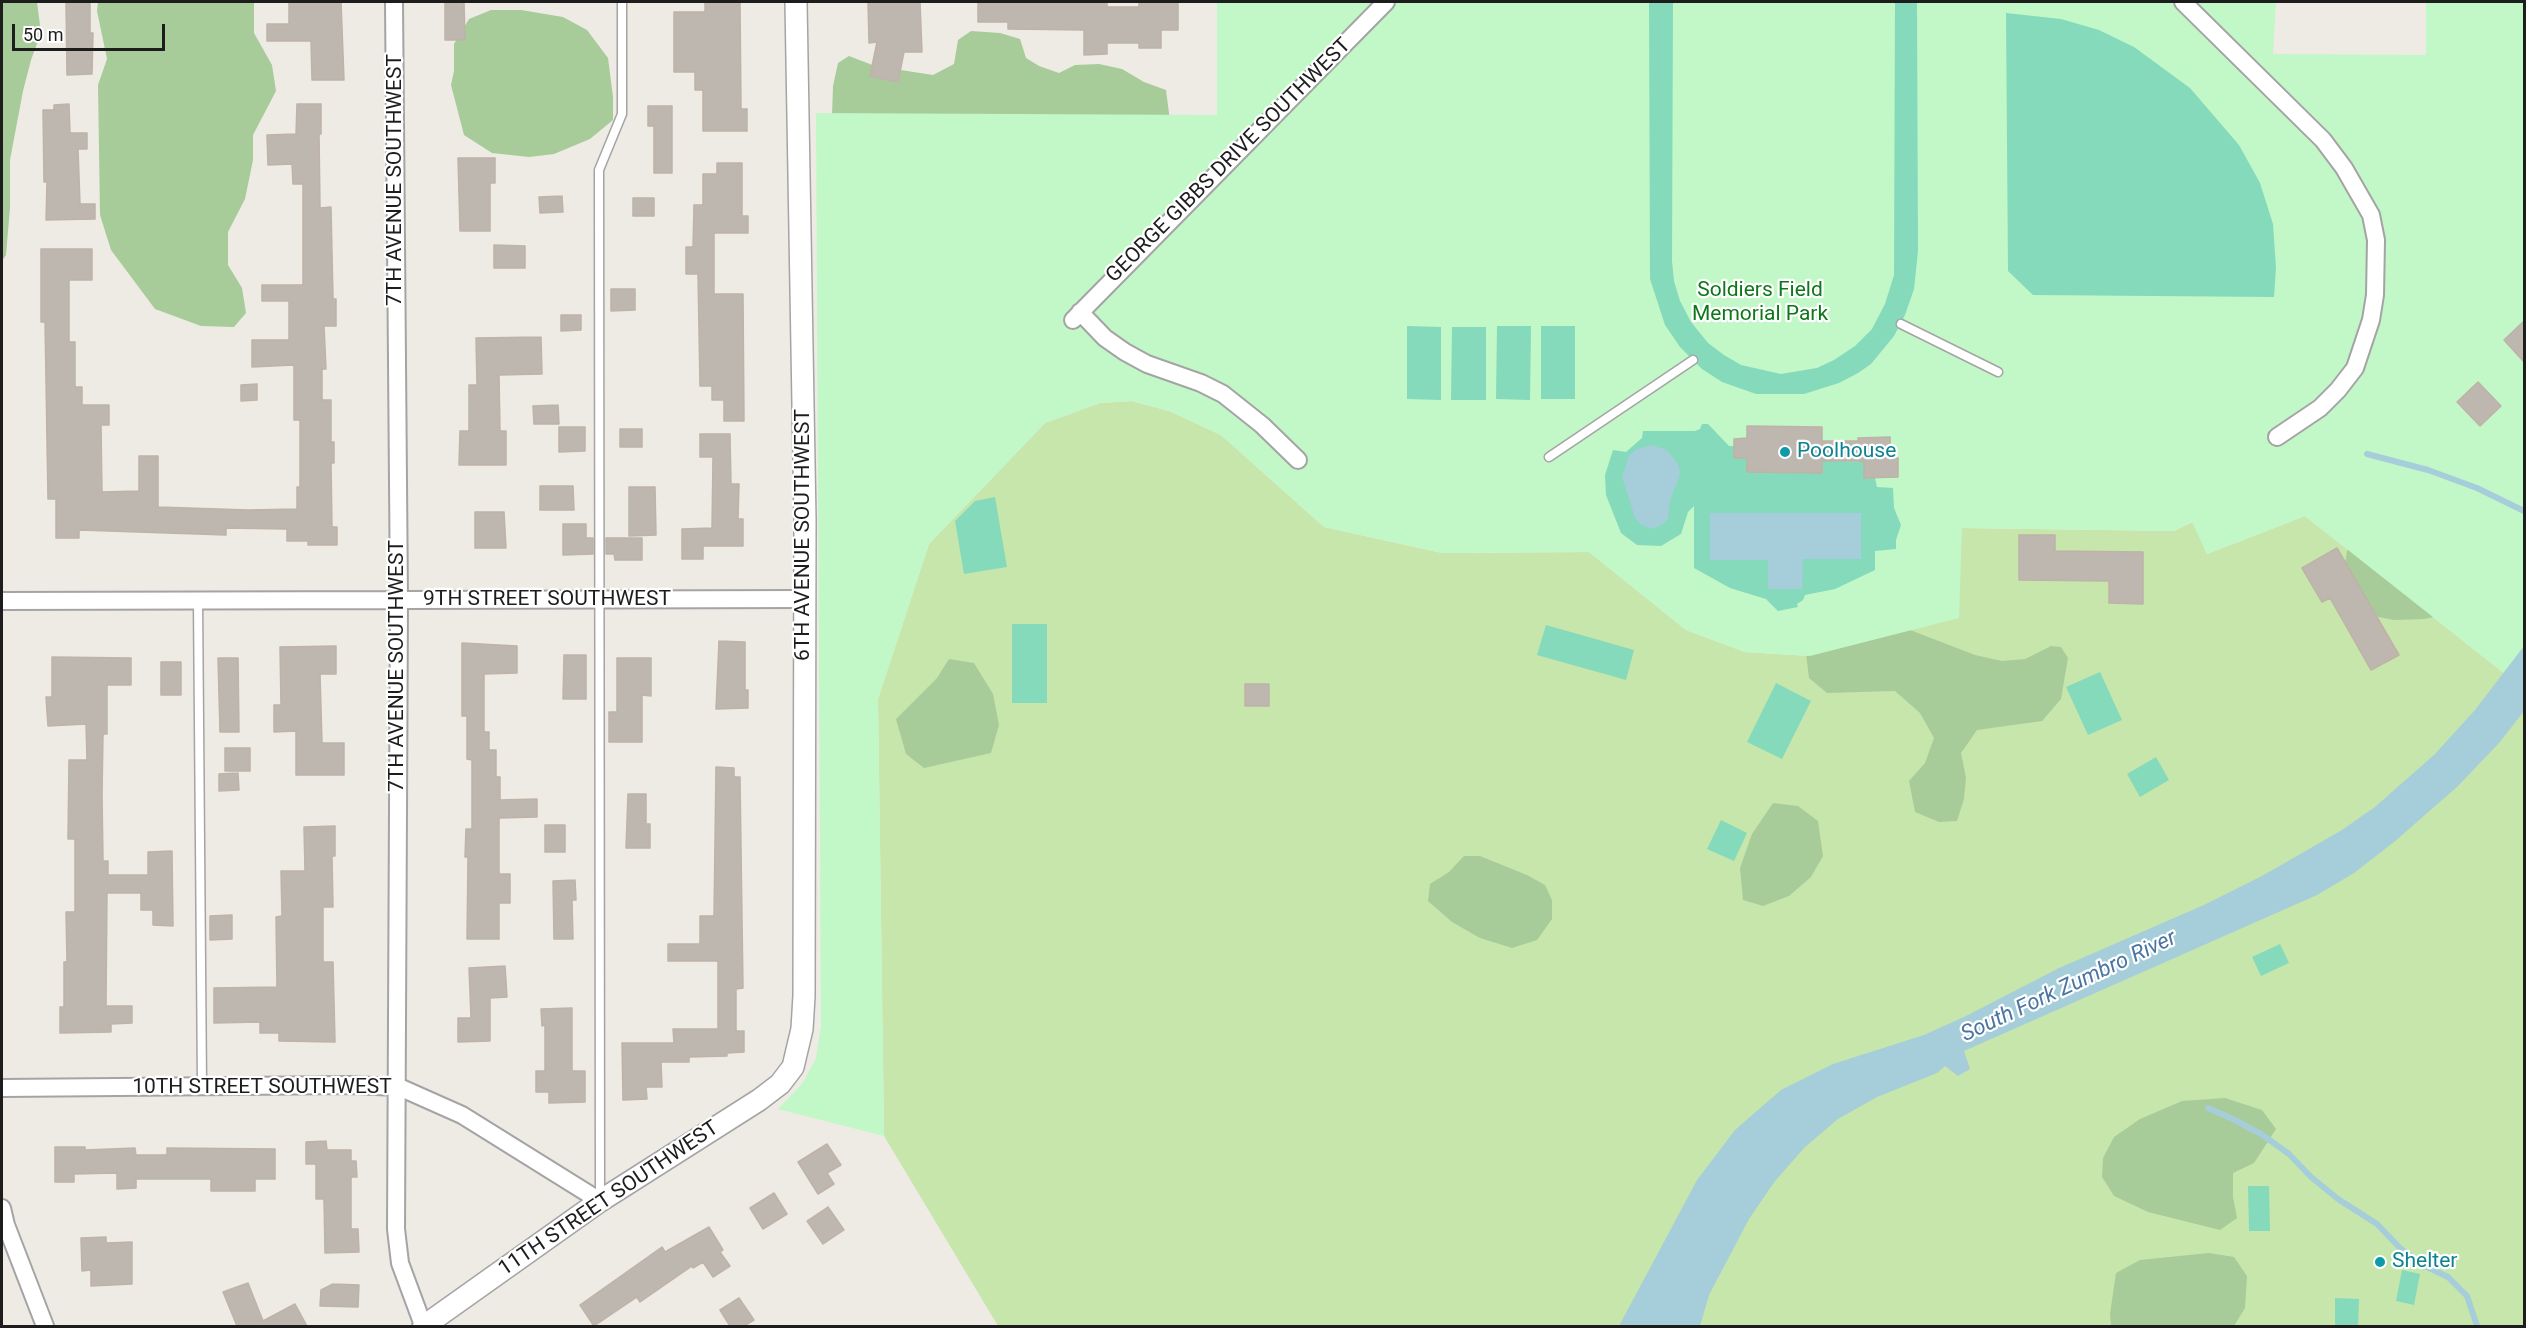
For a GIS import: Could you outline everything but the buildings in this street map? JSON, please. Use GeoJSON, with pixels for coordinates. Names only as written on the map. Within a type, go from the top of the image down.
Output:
{"type":"FeatureCollection","features":[{"type":"Feature","properties":{"kind":"street","name":"7TH AVENUE SOUTHWEST"},"geometry":{"type":"LineString","coordinates":[[394,2],[399,600],[399,1087],[396,1229],[400,1263],[423,1326]]}},
{"type":"Feature","properties":{"kind":"street","name":"6TH AVENUE SOUTHWEST"},"geometry":{"type":"LineString","coordinates":[[793,1067],[802,1029],[804,996],[805,599],[796,2]]}},
{"type":"Feature","properties":{"kind":"street","name":"GEORGE GIBBS DRIVE SOUTHWEST"},"geometry":{"type":"LineString","coordinates":[[1298,460],[1262,425],[1222,394],[1201,383],[1147,364],[1125,352],[1076,316],[1386,2]]}},
{"type":"Feature","properties":{"kind":"street"},"geometry":{"type":"LineString","coordinates":[[2183,2],[2323,140],[2344,168],[2371,215],[2376,240],[2373,303],[2364,347],[2355,368],[2320,408],[2277,437]]}},
{"type":"Feature","properties":{"kind":"street","name":"9TH STREET SOUTHWEST"},"geometry":{"type":"LineString","coordinates":[[2,601],[805,599]]}},
{"type":"Feature","properties":{"kind":"street","name":"11TH STREET SOUTHWEST"},"geometry":{"type":"LineString","coordinates":[[423,1326],[600,1200],[759,1100],[780,1084],[793,1067]]}},
{"type":"Feature","properties":{"kind":"street","name":"10TH STREET SOUTHWEST"},"geometry":{"type":"LineString","coordinates":[[2,1088],[399,1087],[462,1115],[600,1200]]}},
{"type":"Feature","properties":{"kind":"street"},"geometry":{"type":"LineString","coordinates":[[2,1208],[45,1326]]}},
{"type":"Feature","properties":{"kind":"lane"},"geometry":{"type":"LineString","coordinates":[[600,1200],[599,170],[622,114],[622,2]]}},
{"type":"Feature","properties":{"kind":"lane"},"geometry":{"type":"LineString","coordinates":[[1901,324],[1998,372]]}},
{"type":"Feature","properties":{"kind":"lane"},"geometry":{"type":"LineString","coordinates":[[1549,457],[1693,360]]}},
{"type":"Feature","properties":{"kind":"lane"},"geometry":{"type":"LineString","coordinates":[[198,601],[202,1086]]}},
{"type":"Feature","properties":{"kind":"green space"},"geometry":{"type":"Polygon","coordinates":[[[2,2],[37,2],[41,33],[23,91],[10,160],[10,208],[6,255],[2,261],[2,2]]]}},
{"type":"Feature","properties":{"kind":"green space"},"geometry":{"type":"Polygon","coordinates":[[[98,2],[254,2],[254,33],[272,65],[276,91],[253,135],[253,160],[245,199],[228,232],[228,265],[242,288],[246,313],[234,327],[201,326],[155,309],[111,250],[100,215],[98,85],[107,59],[97,11],[98,2]]]}},
{"type":"Feature","properties":{"kind":"green space","name":"Soldiers Field Memorial Park"},"geometry":{"type":"Polygon","coordinates":[[[1217,2],[2276,2],[2273,54],[2426,55],[2426,2],[2524,2],[2524,689],[2305,516],[2207,554],[2192,522],[2174,531],[1962,528],[1959,618],[1810,656],[1745,652],[1686,630],[1589,552],[1442,553],[1324,527],[1221,435],[1169,411],[1132,401],[1100,403],[1045,423],[929,544],[878,699],[884,1136],[778,1109],[802,1084],[816,1058],[821,1026],[816,113],[1217,115],[1217,2]]]}},
{"type":"Feature","properties":{"kind":"green space"},"geometry":{"type":"Polygon","coordinates":[[[1649,2],[1673,2],[1672,261],[1674,281],[1680,301],[1691,322],[1708,343],[1724,355],[1741,365],[1781,374],[1817,368],[1855,346],[1872,329],[1885,304],[1894,275],[1895,2],[1917,2],[1918,251],[1914,289],[1905,315],[1894,336],[1871,364],[1858,373],[1839,383],[1804,394],[1756,394],[1722,382],[1702,369],[1680,347],[1665,325],[1650,279],[1649,2]]]}},
{"type":"Feature","properties":{"kind":"green space"},"geometry":{"type":"Polygon","coordinates":[[[491,10],[521,10],[563,17],[587,30],[608,58],[613,97],[613,120],[590,139],[554,154],[529,157],[492,153],[464,135],[451,85],[454,71],[454,44],[469,19],[491,10]]]}},
{"type":"Feature","properties":{"kind":"green space"},"geometry":{"type":"Polygon","coordinates":[[[2006,13],[2061,19],[2099,30],[2134,47],[2190,88],[2239,145],[2260,183],[2273,224],[2276,268],[2274,297],[2033,295],[2008,271],[2006,13]]]}},
{"type":"Feature","properties":{"kind":"green space"},"geometry":{"type":"Polygon","coordinates":[[[971,31],[1000,33],[1020,39],[1026,58],[1039,66],[1059,73],[1075,65],[1099,64],[1122,69],[1144,82],[1166,90],[1170,121],[832,116],[833,86],[838,63],[849,56],[875,66],[933,75],[954,64],[958,40],[971,31]]]}},
{"type":"Feature","properties":{"kind":"green space"},"geometry":{"type":"Polygon","coordinates":[[[1407,326],[1441,327],[1441,400],[1407,399],[1407,326]]]}},
{"type":"Feature","properties":{"kind":"green space"},"geometry":{"type":"Polygon","coordinates":[[[1497,326],[1531,326],[1530,400],[1496,399],[1497,326]]]}},
{"type":"Feature","properties":{"kind":"green space"},"geometry":{"type":"Polygon","coordinates":[[[1541,326],[1575,326],[1575,399],[1541,399],[1541,326]]]}},
{"type":"Feature","properties":{"kind":"green space"},"geometry":{"type":"Polygon","coordinates":[[[1452,327],[1486,327],[1486,400],[1451,400],[1452,327]]]}},
{"type":"Feature","properties":{"kind":"green space"},"geometry":{"type":"Polygon","coordinates":[[[1132,401],[1169,411],[1221,435],[1324,527],[1442,553],[1589,552],[1686,630],[1745,652],[1810,656],[1962,528],[2174,531],[2193,522],[2207,554],[2305,516],[2524,689],[2524,1326],[998,1326],[884,1136],[878,699],[929,544],[1045,423],[1100,403],[1132,401]]]}},
{"type":"Feature","properties":{"kind":"green space"},"geometry":{"type":"Polygon","coordinates":[[[1702,424],[1708,424],[1729,446],[1734,446],[1747,458],[1822,473],[1822,461],[1864,462],[1864,477],[1875,478],[1877,487],[1893,488],[1894,508],[1901,525],[1896,540],[1896,549],[1875,551],[1875,570],[1835,589],[1805,595],[1803,600],[1797,604],[1798,607],[1778,611],[1766,599],[1730,588],[1694,568],[1694,506],[1688,512],[1681,534],[1661,546],[1637,545],[1621,533],[1606,495],[1605,475],[1613,450],[1626,452],[1642,438],[1643,431],[1695,431],[1700,429],[1702,424]]]}},
{"type":"Feature","properties":{"kind":"green space"},"geometry":{"type":"Polygon","coordinates":[[[995,497],[1007,567],[964,574],[955,521],[975,501],[995,497]]]}},
{"type":"Feature","properties":{"kind":"green space"},"geometry":{"type":"Polygon","coordinates":[[[2362,535],[2448,614],[2424,619],[2394,620],[2368,615],[2344,570],[2347,551],[2362,535]]]}},
{"type":"Feature","properties":{"kind":"green space"},"geometry":{"type":"Polygon","coordinates":[[[1892,623],[1975,655],[2002,661],[2025,659],[2051,646],[2061,647],[2068,658],[2061,699],[2042,721],[1977,730],[1961,753],[1966,778],[1964,799],[1957,821],[1939,822],[1915,812],[1909,781],[1925,763],[1934,738],[1920,713],[1895,691],[1827,693],[1809,678],[1805,645],[1892,623]]]}},
{"type":"Feature","properties":{"kind":"green space"},"geometry":{"type":"Polygon","coordinates":[[[1012,624],[1047,624],[1047,703],[1012,703],[1012,624]]]}},
{"type":"Feature","properties":{"kind":"green space"},"geometry":{"type":"Polygon","coordinates":[[[1546,625],[1634,650],[1626,680],[1537,655],[1546,625]]]}},
{"type":"Feature","properties":{"kind":"green space"},"geometry":{"type":"Polygon","coordinates":[[[949,659],[974,663],[993,694],[999,725],[991,753],[924,768],[906,754],[896,719],[937,678],[949,659]]]}},
{"type":"Feature","properties":{"kind":"green space"},"geometry":{"type":"Polygon","coordinates":[[[2100,672],[2122,720],[2088,735],[2066,687],[2100,672]]]}},
{"type":"Feature","properties":{"kind":"green space"},"geometry":{"type":"Polygon","coordinates":[[[1776,683],[1811,701],[1782,759],[1747,742],[1776,683]]]}},
{"type":"Feature","properties":{"kind":"green space"},"geometry":{"type":"Polygon","coordinates":[[[2156,757],[2169,780],[2140,797],[2127,774],[2156,757]]]}},
{"type":"Feature","properties":{"kind":"green space"},"geometry":{"type":"Polygon","coordinates":[[[1773,803],[1798,806],[1818,821],[1823,856],[1811,877],[1789,896],[1763,906],[1743,900],[1740,868],[1752,834],[1773,803]]]}},
{"type":"Feature","properties":{"kind":"green space"},"geometry":{"type":"Polygon","coordinates":[[[1721,820],[1747,833],[1734,861],[1707,849],[1721,820]]]}},
{"type":"Feature","properties":{"kind":"green space"},"geometry":{"type":"Polygon","coordinates":[[[1464,856],[1480,856],[1545,885],[1552,900],[1552,919],[1537,940],[1512,948],[1480,938],[1452,922],[1428,901],[1430,884],[1449,872],[1464,856]]]}},
{"type":"Feature","properties":{"kind":"green space"},"geometry":{"type":"Polygon","coordinates":[[[2280,944],[2289,963],[2261,976],[2252,957],[2280,944]]]}},
{"type":"Feature","properties":{"kind":"green space"},"geometry":{"type":"Polygon","coordinates":[[[2225,1098],[2262,1110],[2276,1129],[2254,1163],[2233,1173],[2233,1197],[2237,1218],[2220,1230],[2148,1212],[2114,1196],[2102,1177],[2103,1158],[2114,1137],[2140,1119],[2182,1101],[2225,1098]]]}},
{"type":"Feature","properties":{"kind":"green space"},"geometry":{"type":"Polygon","coordinates":[[[2248,1186],[2269,1186],[2270,1231],[2249,1231],[2248,1186]]]}},
{"type":"Feature","properties":{"kind":"green space"},"geometry":{"type":"Polygon","coordinates":[[[2209,1253],[2234,1257],[2247,1276],[2245,1308],[2234,1326],[2111,1326],[2110,1314],[2116,1273],[2140,1260],[2209,1253]]]}},
{"type":"Feature","properties":{"kind":"green space"},"geometry":{"type":"Polygon","coordinates":[[[2402,1270],[2420,1274],[2414,1305],[2396,1301],[2402,1270]]]}},
{"type":"Feature","properties":{"kind":"green space"},"geometry":{"type":"Polygon","coordinates":[[[2335,1298],[2359,1299],[2358,1326],[2335,1326],[2335,1298]]]}},
{"type":"Feature","properties":{"kind":"water"},"geometry":{"type":"Polygon","coordinates":[[[1651,445],[1667,450],[1678,464],[1680,471],[1670,500],[1668,519],[1652,529],[1640,524],[1635,518],[1622,477],[1629,456],[1635,450],[1651,445]]]}},
{"type":"Feature","properties":{"kind":"water"},"geometry":{"type":"Polygon","coordinates":[[[1710,513],[1861,513],[1861,559],[1803,559],[1802,589],[1768,589],[1768,560],[1710,560],[1710,513]]]}},
{"type":"Feature","properties":{"kind":"water","name":"South Fork Zumbro River"},"geometry":{"type":"Polygon","coordinates":[[[2524,646],[2524,711],[2499,743],[2458,786],[2394,842],[2354,873],[2317,895],[1964,1051],[1970,1069],[1958,1076],[1945,1066],[1937,1073],[1877,1097],[1838,1119],[1805,1147],[1775,1181],[1749,1219],[1709,1295],[1700,1326],[1619,1326],[1697,1180],[1735,1130],[1781,1090],[1833,1064],[1924,1035],[1966,1016],[2059,968],[2204,905],[2262,876],[2342,830],[2375,807],[2435,754],[2475,710],[2524,646]]]}},
{"type":"Feature","properties":{"kind":"waterway"},"geometry":{"type":"LineString","coordinates":[[2367,454],[2428,470],[2477,488],[2524,511]]}},
{"type":"Feature","properties":{"kind":"waterway"},"geometry":{"type":"LineString","coordinates":[[2208,1108],[2261,1134],[2289,1154],[2311,1177],[2338,1199],[2377,1224],[2401,1249],[2423,1265],[2448,1277],[2467,1296],[2477,1326]]}},
{"type":"Feature","properties":{"kind":"place","name":"Poolhouse"},"geometry":{"type":"Point","coordinates":[1785,452]}},
{"type":"Feature","properties":{"kind":"place","name":"Shelter"},"geometry":{"type":"Point","coordinates":[2380,1262]}}]}
